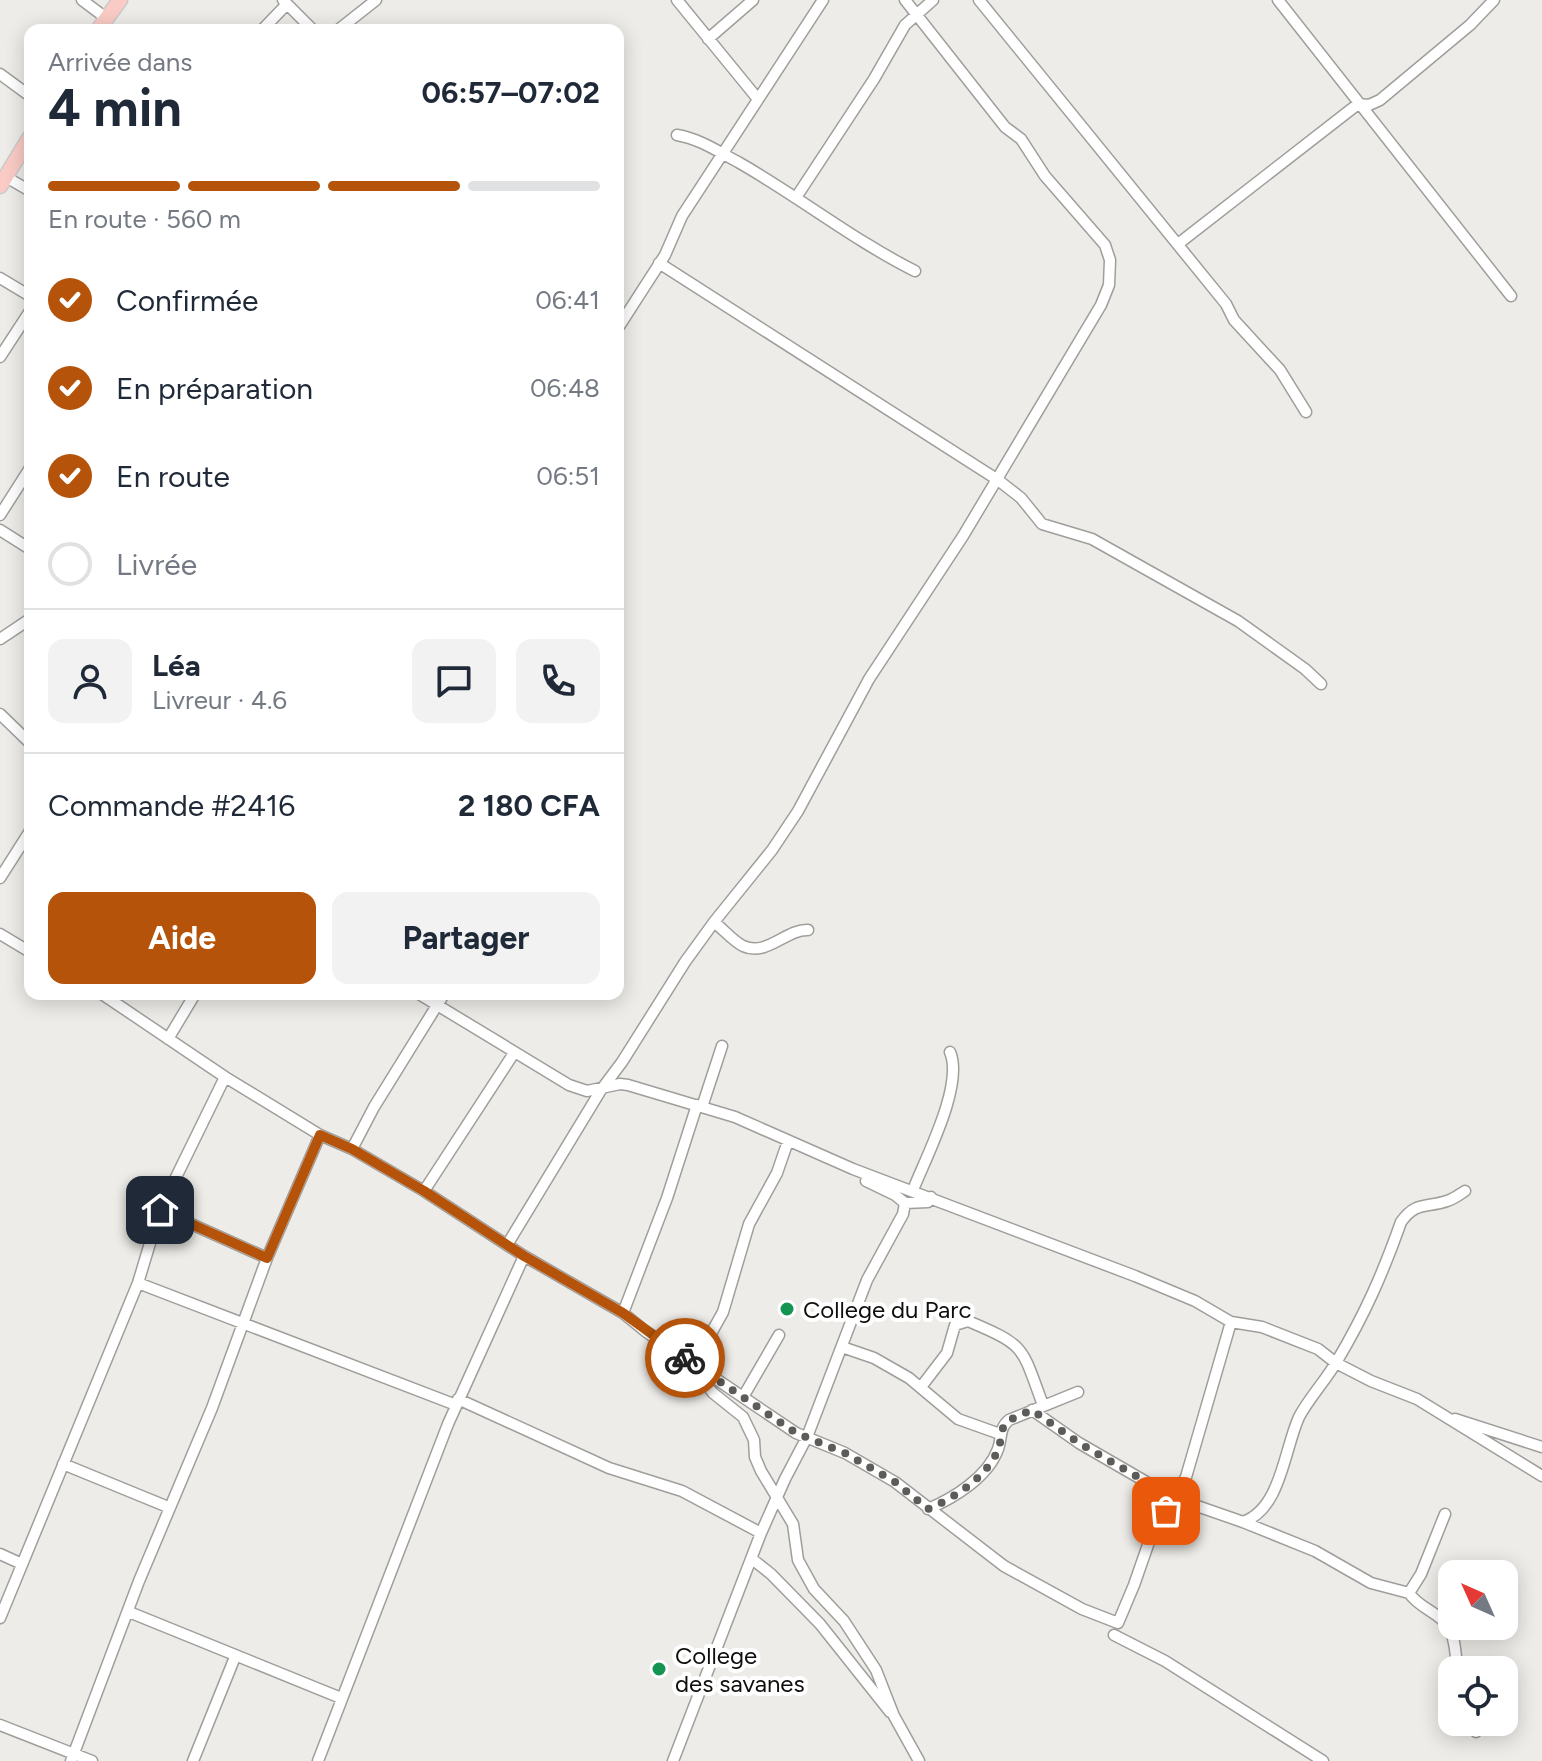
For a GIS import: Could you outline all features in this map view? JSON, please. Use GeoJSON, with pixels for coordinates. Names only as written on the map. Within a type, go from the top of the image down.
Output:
{"type":"FeatureCollection","features":[{"type":"Feature","properties":{"kind":"main road"},"geometry":{"type":"LineString","coordinates":[[102,24],[120,0]]}},
{"type":"Feature","properties":{"kind":"main road"},"geometry":{"type":"LineString","coordinates":[[3,181],[24,147]]}},
{"type":"Feature","properties":{"kind":"street"},"geometry":{"type":"LineString","coordinates":[[82,0],[102,24]]}},
{"type":"Feature","properties":{"kind":"street"},"geometry":{"type":"LineString","coordinates":[[346,24],[376,0]]}},
{"type":"Feature","properties":{"kind":"street"},"geometry":{"type":"LineString","coordinates":[[677,0],[757,98]]}},
{"type":"Feature","properties":{"kind":"street"},"geometry":{"type":"LineString","coordinates":[[708,39],[753,0]]}},
{"type":"Feature","properties":{"kind":"street"},"geometry":{"type":"LineString","coordinates":[[624,318],[659,263],[682,216],[823,0]]}},
{"type":"Feature","properties":{"kind":"street"},"geometry":{"type":"LineString","coordinates":[[507,1245],[601,1090],[685,962],[772,850],[798,811],[869,679],[998,480],[1101,305],[1109,285],[1110,260],[1105,245],[1045,176],[1021,139],[1005,127],[905,0]]}},
{"type":"Feature","properties":{"kind":"street"},"geometry":{"type":"LineString","coordinates":[[797,196],[874,79],[905,25],[933,0]]}},
{"type":"Feature","properties":{"kind":"street"},"geometry":{"type":"LineString","coordinates":[[979,0],[1226,304],[1234,320],[1280,370],[1306,412]]}},
{"type":"Feature","properties":{"kind":"street"},"geometry":{"type":"LineString","coordinates":[[1278,0],[1511,296]]}},
{"type":"Feature","properties":{"kind":"street"},"geometry":{"type":"LineString","coordinates":[[1178,244],[1358,104],[1380,100],[1470,25],[1494,0]]}},
{"type":"Feature","properties":{"kind":"street"},"geometry":{"type":"LineString","coordinates":[[267,24],[285,2],[307,24]]}},
{"type":"Feature","properties":{"kind":"street"},"geometry":{"type":"LineString","coordinates":[[0,74],[24,92]]}},
{"type":"Feature","properties":{"kind":"street"},"geometry":{"type":"LineString","coordinates":[[677,135],[697,138],[797,196],[915,271]]}},
{"type":"Feature","properties":{"kind":"street"},"geometry":{"type":"LineString","coordinates":[[3,181],[24,189]]}},
{"type":"Feature","properties":{"kind":"street"},"geometry":{"type":"LineString","coordinates":[[659,263],[998,480],[1021,498],[1042,524],[1092,539],[1204,605],[1238,621],[1321,684]]}},
{"type":"Feature","properties":{"kind":"street"},"geometry":{"type":"LineString","coordinates":[[0,278],[24,292]]}},
{"type":"Feature","properties":{"kind":"street"},"geometry":{"type":"LineString","coordinates":[[0,357],[24,320]]}},
{"type":"Feature","properties":{"kind":"street"},"geometry":{"type":"LineString","coordinates":[[0,515],[24,477]]}},
{"type":"Feature","properties":{"kind":"street"},"geometry":{"type":"LineString","coordinates":[[0,530],[24,545]]}},
{"type":"Feature","properties":{"kind":"street"},"geometry":{"type":"LineString","coordinates":[[0,639],[24,623]]}},
{"type":"Feature","properties":{"kind":"street"},"geometry":{"type":"LineString","coordinates":[[0,714],[24,735]]}},
{"type":"Feature","properties":{"kind":"street"},"geometry":{"type":"LineString","coordinates":[[0,878],[24,840]]}},
{"type":"Feature","properties":{"kind":"street"},"geometry":{"type":"LineString","coordinates":[[714,922],[744,946],[762,948],[798,930],[808,930]]}},
{"type":"Feature","properties":{"kind":"street"},"geometry":{"type":"LineString","coordinates":[[0,934],[24,948]]}},
{"type":"Feature","properties":{"kind":"street"},"geometry":{"type":"LineString","coordinates":[[114,1000],[225,1077],[320,1135],[352,1149],[424,1191],[524,1256],[623,1313],[704,1372],[807,1437],[845,1453],[895,1482],[1004,1566],[1082,1609],[1118,1623],[1149,1542],[1186,1477],[1231,1322]]}},
{"type":"Feature","properties":{"kind":"street"},"geometry":{"type":"LineString","coordinates":[[168,1039],[191,1000]]}},
{"type":"Feature","properties":{"kind":"street"},"geometry":{"type":"LineString","coordinates":[[430,1000],[569,1085],[587,1091],[628,1085],[735,1117],[853,1169],[1135,1276],[1195,1301],[1231,1322],[1262,1327],[1318,1349],[1336,1363],[1371,1381],[1417,1399],[1542,1476]]}},
{"type":"Feature","properties":{"kind":"street"},"geometry":{"type":"LineString","coordinates":[[352,1149],[440,1000]]}},
{"type":"Feature","properties":{"kind":"street"},"geometry":{"type":"LineString","coordinates":[[623,1313],[722,1046]]}},
{"type":"Feature","properties":{"kind":"street"},"geometry":{"type":"LineString","coordinates":[[913,1190],[953,1089],[953,1059],[950,1052]]}},
{"type":"Feature","properties":{"kind":"street"},"geometry":{"type":"LineString","coordinates":[[424,1191],[514,1053]]}},
{"type":"Feature","properties":{"kind":"street"},"geometry":{"type":"LineString","coordinates":[[0,1618],[138,1283],[160,1210],[225,1077]]}},
{"type":"Feature","properties":{"kind":"street"},"geometry":{"type":"LineString","coordinates":[[73,1757],[168,1507],[212,1408],[267,1258],[320,1135]]}},
{"type":"Feature","properties":{"kind":"street"},"geometry":{"type":"LineString","coordinates":[[694,1364],[723,1312],[749,1224],[777,1173],[788,1141]]}},
{"type":"Feature","properties":{"kind":"street"},"geometry":{"type":"LineString","coordinates":[[853,1169],[865,1181],[905,1203],[928,1202],[931,1197]]}},
{"type":"Feature","properties":{"kind":"street"},"geometry":{"type":"LineString","coordinates":[[1243,1522],[1266,1507],[1273,1494],[1300,1416],[1336,1363],[1370,1303],[1401,1222],[1409,1211],[1420,1205],[1449,1200],[1465,1191]]}},
{"type":"Feature","properties":{"kind":"street"},"geometry":{"type":"LineString","coordinates":[[673,1761],[761,1533],[807,1437],[867,1280],[903,1214],[905,1203]]}},
{"type":"Feature","properties":{"kind":"street"},"geometry":{"type":"LineString","coordinates":[[160,1210],[267,1258]]}},
{"type":"Feature","properties":{"kind":"street"},"geometry":{"type":"LineString","coordinates":[[318,1761],[457,1402],[524,1256]]}},
{"type":"Feature","properties":{"kind":"street"},"geometry":{"type":"LineString","coordinates":[[138,1283],[439,1400],[457,1402],[609,1468],[682,1491],[761,1533]]}},
{"type":"Feature","properties":{"kind":"street"},"geometry":{"type":"LineString","coordinates":[[921,1387],[947,1353],[955,1325],[968,1321],[1012,1340],[1022,1350],[1043,1405]]}},
{"type":"Feature","properties":{"kind":"street"},"geometry":{"type":"LineString","coordinates":[[743,1397],[779,1335]]}},
{"type":"Feature","properties":{"kind":"street"},"geometry":{"type":"LineString","coordinates":[[842,1347],[874,1358],[921,1387],[958,1419],[1000,1434]]}},
{"type":"Feature","properties":{"kind":"street"},"geometry":{"type":"LineString","coordinates":[[704,1372],[705,1383],[713,1393],[743,1417],[754,1440],[755,1457],[761,1471],[793,1524],[798,1560],[814,1589],[844,1621],[876,1670],[894,1716],[919,1761]]}},
{"type":"Feature","properties":{"kind":"street"},"geometry":{"type":"LineString","coordinates":[[928,1509],[947,1501],[970,1484],[993,1459],[999,1447],[1000,1434],[1009,1420],[1078,1392]]}},
{"type":"Feature","properties":{"kind":"street"},"geometry":{"type":"LineString","coordinates":[[1032,1410],[1079,1443],[1174,1498],[1315,1551],[1371,1583],[1409,1593],[1414,1601],[1437,1615],[1449,1627],[1455,1656]]}},
{"type":"Feature","properties":{"kind":"street"},"geometry":{"type":"LineString","coordinates":[[1446,1416],[1542,1447]]}},
{"type":"Feature","properties":{"kind":"street"},"geometry":{"type":"LineString","coordinates":[[63,1464],[168,1507]]}},
{"type":"Feature","properties":{"kind":"street"},"geometry":{"type":"LineString","coordinates":[[1409,1593],[1421,1574],[1445,1514]]}},
{"type":"Feature","properties":{"kind":"street"},"geometry":{"type":"LineString","coordinates":[[0,1554],[22,1564]]}},
{"type":"Feature","properties":{"kind":"street"},"geometry":{"type":"LineString","coordinates":[[752,1559],[820,1624],[894,1716]]}},
{"type":"Feature","properties":{"kind":"street"},"geometry":{"type":"LineString","coordinates":[[129,1612],[341,1698]]}},
{"type":"Feature","properties":{"kind":"street"},"geometry":{"type":"LineString","coordinates":[[1114,1635],[1165,1661],[1323,1761]]}},
{"type":"Feature","properties":{"kind":"street"},"geometry":{"type":"LineString","coordinates":[[193,1761],[235,1657]]}},
{"type":"Feature","properties":{"kind":"street"},"geometry":{"type":"LineString","coordinates":[[0,1725],[73,1757],[92,1761]]}},
{"type":"Feature","properties":{"kind":"way so far"},"geometry":{"type":"LineString","coordinates":[[685,1358],[796,1433],[845,1453],[895,1482],[928,1509],[947,1501],[970,1484],[993,1459],[1004,1425],[1032,1410],[1079,1443],[1174,1498],[1166,1511]]}},
{"type":"Feature","properties":{"kind":"place","name":"College du Parc"},"geometry":{"type":"Point","coordinates":[787,1309]}},
{"type":"Feature","properties":{"kind":"place","name":"College des savanes"},"geometry":{"type":"Point","coordinates":[659,1669]}},
{"type":"Feature","properties":{"kind":"route"},"geometry":{"type":"LineString","coordinates":[[160,1210],[267,1258],[320,1135],[352,1149],[424,1191],[524,1256],[623,1313],[685,1358]]}}]}
